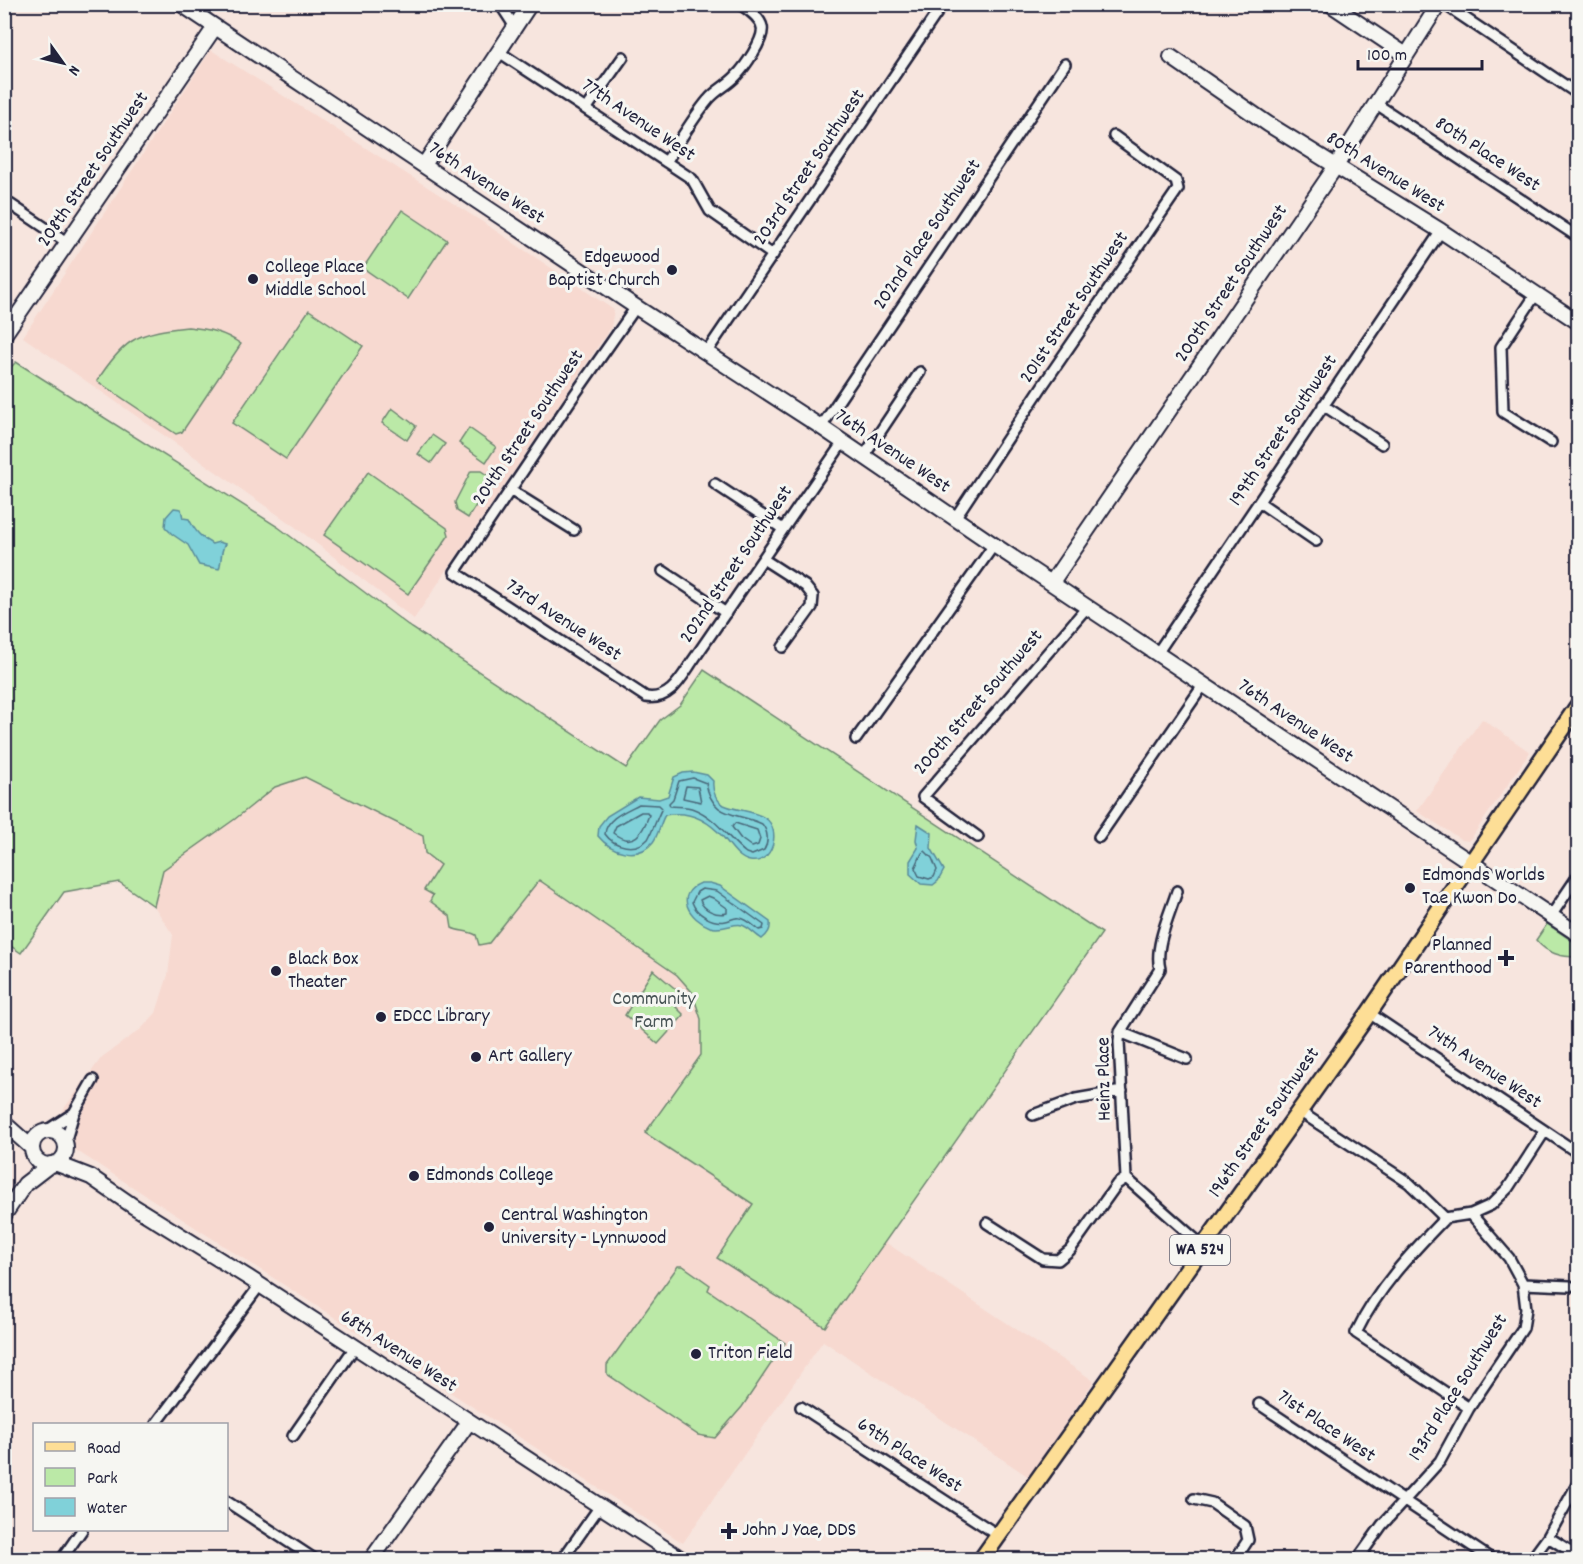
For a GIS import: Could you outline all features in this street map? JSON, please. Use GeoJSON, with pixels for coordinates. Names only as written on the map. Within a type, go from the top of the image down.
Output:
{"type":"FeatureCollection","features":[{"type":"Feature","properties":{"kind":"main road","name":"196th Street Southwest"},"geometry":{"type":"LineString","coordinates":[[981,1560],[1369,1013],[1578,706]]}},
{"type":"Feature","properties":{"kind":"street","name":"76th Avenue West"},"geometry":{"type":"LineString","coordinates":[[181,4],[636,307],[821,427],[1578,934]]}},
{"type":"Feature","properties":{"kind":"street"},"geometry":{"type":"LineString","coordinates":[[500,4],[515,27]]}},
{"type":"Feature","properties":{"kind":"street"},"geometry":{"type":"LineString","coordinates":[[423,165],[530,4]]}},
{"type":"Feature","properties":{"kind":"street"},"geometry":{"type":"LineString","coordinates":[[666,162],[707,101],[720,87],[736,76],[762,37],[762,27],[756,17],[740,4]]}},
{"type":"Feature","properties":{"kind":"street","name":"203rd Street Southwest"},"geometry":{"type":"LineString","coordinates":[[706,353],[943,4]]}},
{"type":"Feature","properties":{"kind":"street"},"geometry":{"type":"LineString","coordinates":[[1330,4],[1406,55]]}},
{"type":"Feature","properties":{"kind":"street","name":"200th Street Southwest"},"geometry":{"type":"LineString","coordinates":[[1052,582],[1336,166],[1439,4]]}},
{"type":"Feature","properties":{"kind":"street"},"geometry":{"type":"LineString","coordinates":[[1444,4],[1578,94]]}},
{"type":"Feature","properties":{"kind":"street","name":"208th Street Southwest"},"geometry":{"type":"LineString","coordinates":[[4,335],[215,27]]}},
{"type":"Feature","properties":{"kind":"street","name":"77th Avenue West"},"geometry":{"type":"LineString","coordinates":[[499,52],[692,179],[710,211],[773,255]]}},
{"type":"Feature","properties":{"kind":"street"},"geometry":{"type":"LineString","coordinates":[[587,108],[623,57]]}},
{"type":"Feature","properties":{"kind":"street","name":"80th Avenue West"},"geometry":{"type":"LineString","coordinates":[[1171,57],[1268,124],[1441,231],[1578,322]]}},
{"type":"Feature","properties":{"kind":"street","name":"202nd Place Southwest"},"geometry":{"type":"LineString","coordinates":[[821,427],[1065,64]]}},
{"type":"Feature","properties":{"kind":"street","name":"80th Place West"},"geometry":{"type":"LineString","coordinates":[[1376,103],[1578,237]]}},
{"type":"Feature","properties":{"kind":"street","name":"201st Street Southwest"},"geometry":{"type":"LineString","coordinates":[[955,518],[1049,376],[1178,189],[1176,181],[1114,136]]}},
{"type":"Feature","properties":{"kind":"street"},"geometry":{"type":"LineString","coordinates":[[4,200],[68,243]]}},
{"type":"Feature","properties":{"kind":"street","name":"199th Street Southwest"},"geometry":{"type":"LineString","coordinates":[[1158,652],[1441,231]]}},
{"type":"Feature","properties":{"kind":"street"},"geometry":{"type":"LineString","coordinates":[[1536,294],[1501,347],[1503,412],[1551,442]]}},
{"type":"Feature","properties":{"kind":"street","name":"204th Street Southwest"},"geometry":{"type":"LineString","coordinates":[[455,572],[636,307]]}},
{"type":"Feature","properties":{"kind":"street"},"geometry":{"type":"LineString","coordinates":[[864,456],[920,372]]}},
{"type":"Feature","properties":{"kind":"street"},"geometry":{"type":"LineString","coordinates":[[1323,405],[1382,444]]}},
{"type":"Feature","properties":{"kind":"street","name":"202nd Street Southwest"},"geometry":{"type":"LineString","coordinates":[[653,698],[672,690],[843,442]]}},
{"type":"Feature","properties":{"kind":"street"},"geometry":{"type":"LineString","coordinates":[[715,484],[783,530]]}},
{"type":"Feature","properties":{"kind":"street"},"geometry":{"type":"LineString","coordinates":[[510,490],[574,530]]}},
{"type":"Feature","properties":{"kind":"street"},"geometry":{"type":"LineString","coordinates":[[1259,502],[1316,541]]}},
{"type":"Feature","properties":{"kind":"street"},"geometry":{"type":"LineString","coordinates":[[856,739],[994,545]]}},
{"type":"Feature","properties":{"kind":"street"},"geometry":{"type":"LineString","coordinates":[[763,559],[805,586],[813,596],[812,607],[783,647]]}},
{"type":"Feature","properties":{"kind":"street"},"geometry":{"type":"LineString","coordinates":[[663,571],[726,613]]}},
{"type":"Feature","properties":{"kind":"street","name":"73rd Avenue West"},"geometry":{"type":"LineString","coordinates":[[455,572],[646,697],[653,698]]}},
{"type":"Feature","properties":{"kind":"street","name":"200th Street Southwest"},"geometry":{"type":"LineString","coordinates":[[978,837],[924,797],[1088,606]]}},
{"type":"Feature","properties":{"kind":"street"},"geometry":{"type":"LineString","coordinates":[[1099,837],[1204,684]]}},
{"type":"Feature","properties":{"kind":"street"},"geometry":{"type":"LineString","coordinates":[[1551,916],[1578,876]]}},
{"type":"Feature","properties":{"kind":"street","name":"Heinz Place"},"geometry":{"type":"LineString","coordinates":[[1126,1178],[1120,1032],[1160,969],[1159,953],[1177,891]]}},
{"type":"Feature","properties":{"kind":"street","name":"74th Avenue West"},"geometry":{"type":"LineString","coordinates":[[1369,1013],[1578,1153]]}},
{"type":"Feature","properties":{"kind":"street"},"geometry":{"type":"LineString","coordinates":[[1120,1032],[1187,1059]]}},
{"type":"Feature","properties":{"kind":"street"},"geometry":{"type":"LineString","coordinates":[[4,1215],[26,1184],[42,1169],[63,1157],[74,1113],[93,1080]]}},
{"type":"Feature","properties":{"kind":"street"},"geometry":{"type":"LineString","coordinates":[[1034,1115],[1076,1099],[1122,1091]]}},
{"type":"Feature","properties":{"kind":"street"},"geometry":{"type":"LineString","coordinates":[[1299,1111],[1409,1183],[1445,1218]]}},
{"type":"Feature","properties":{"kind":"street"},"geometry":{"type":"LineString","coordinates":[[26,1184],[33,1162],[35,1139],[74,1113]]}},
{"type":"Feature","properties":{"kind":"street"},"geometry":{"type":"LineString","coordinates":[[7,1124],[60,1135],[65,1145]]}},
{"type":"Feature","properties":{"kind":"street"},"geometry":{"type":"LineString","coordinates":[[7,1124],[33,1150],[42,1163],[53,1163]]}},
{"type":"Feature","properties":{"kind":"street"},"geometry":{"type":"LineString","coordinates":[[1469,1408],[1356,1333],[1365,1315],[1408,1256],[1445,1218],[1471,1214],[1491,1205],[1508,1188],[1545,1131]]}},
{"type":"Feature","properties":{"kind":"street","name":"68th Avenue West"},"geometry":{"type":"LineString","coordinates":[[65,1145],[91,1177]]}},
{"type":"Feature","properties":{"kind":"street","name":"68th Avenue West"},"geometry":{"type":"LineString","coordinates":[[53,1163],[91,1177],[683,1560]]}},
{"type":"Feature","properties":{"kind":"street"},"geometry":{"type":"LineString","coordinates":[[987,1223],[1043,1259],[1058,1260],[1070,1250],[1118,1184],[1126,1178],[1203,1246]]}},
{"type":"Feature","properties":{"kind":"street"},"geometry":{"type":"LineString","coordinates":[[1471,1214],[1509,1258],[1523,1284],[1570,1286]]}},
{"type":"Feature","properties":{"kind":"street","name":"193rd Place Southwest"},"geometry":{"type":"LineString","coordinates":[[1358,1560],[1382,1525],[1440,1461],[1469,1408],[1522,1328],[1526,1309],[1523,1284]]}},
{"type":"Feature","properties":{"kind":"street"},"geometry":{"type":"LineString","coordinates":[[157,1423],[260,1285]]}},
{"type":"Feature","properties":{"kind":"street"},"geometry":{"type":"LineString","coordinates":[[293,1436],[355,1347]]}},
{"type":"Feature","properties":{"kind":"street","name":"71st Place West"},"geometry":{"type":"LineString","coordinates":[[1259,1404],[1493,1560]]}},
{"type":"Feature","properties":{"kind":"street","name":"69th Place West"},"geometry":{"type":"LineString","coordinates":[[801,1407],[998,1535]]}},
{"type":"Feature","properties":{"kind":"street"},"geometry":{"type":"LineString","coordinates":[[371,1560],[469,1422]]}},
{"type":"Feature","properties":{"kind":"street"},"geometry":{"type":"LineString","coordinates":[[1531,1560],[1548,1537],[1578,1483]]}},
{"type":"Feature","properties":{"kind":"street"},"geometry":{"type":"LineString","coordinates":[[1194,1499],[1212,1503],[1245,1526],[1248,1540],[1235,1560]]}},
{"type":"Feature","properties":{"kind":"street"},"geometry":{"type":"LineString","coordinates":[[228,1502],[316,1560]]}},
{"type":"Feature","properties":{"kind":"street"},"geometry":{"type":"LineString","coordinates":[[562,1560],[600,1506]]}},
{"type":"Feature","properties":{"kind":"street"},"geometry":{"type":"LineString","coordinates":[[61,1560],[81,1531]]}},
{"type":"Feature","properties":{"kind":"street"},"geometry":{"type":"LineString","coordinates":[[1548,1537],[1578,1556]]}},
{"type":"Feature","properties":{"kind":"shaded area","name":"College Place Middle School"},"geometry":{"type":"Polygon","coordinates":[[[211,50],[481,221],[614,310],[611,327],[414,619],[294,526],[23,337],[211,50]]]}},
{"type":"Feature","properties":{"kind":"shaded area"},"geometry":{"type":"Polygon","coordinates":[[[1482,719],[1530,752],[1468,841],[1462,840],[1417,811],[1482,719]]]}},
{"type":"Feature","properties":{"kind":"shaded area","name":"Edmonds College"},"geometry":{"type":"Polygon","coordinates":[[[305,777],[424,836],[441,865],[430,901],[450,916],[459,931],[467,930],[476,935],[479,945],[489,943],[539,880],[677,975],[692,992],[701,1019],[702,1055],[645,1133],[753,1204],[717,1257],[825,1327],[885,1242],[1094,1381],[1029,1477],[823,1341],[683,1543],[46,1133],[102,1057],[141,1029],[156,1013],[168,975],[173,935],[154,906],[162,870],[235,819],[275,787],[305,777]]]}},
{"type":"Feature","properties":{"kind":"green space"},"geometry":{"type":"Polygon","coordinates":[[[402,210],[447,240],[408,299],[363,268],[402,210]]]}},
{"type":"Feature","properties":{"kind":"green space"},"geometry":{"type":"Polygon","coordinates":[[[309,310],[363,346],[286,459],[232,423],[309,310]]]}},
{"type":"Feature","properties":{"kind":"green space"},"geometry":{"type":"Polygon","coordinates":[[[188,327],[216,332],[241,344],[182,432],[176,434],[97,381],[117,354],[132,341],[152,333],[188,327]]]}},
{"type":"Feature","properties":{"kind":"green space"},"geometry":{"type":"Polygon","coordinates":[[[16,362],[278,527],[412,628],[626,768],[660,720],[680,705],[704,670],[1102,933],[825,1327],[717,1258],[753,1204],[645,1133],[701,1055],[701,1019],[692,992],[677,975],[539,880],[489,943],[479,945],[476,935],[452,928],[450,916],[430,901],[433,895],[424,890],[440,865],[425,853],[423,836],[305,777],[275,787],[235,819],[163,870],[154,906],[119,882],[64,892],[21,953],[5,942],[4,374],[16,362]]]}},
{"type":"Feature","properties":{"kind":"green space"},"geometry":{"type":"Polygon","coordinates":[[[392,408],[416,426],[407,440],[382,423],[392,408]]]}},
{"type":"Feature","properties":{"kind":"green space"},"geometry":{"type":"Polygon","coordinates":[[[469,428],[496,447],[486,462],[459,443],[469,428]]]}},
{"type":"Feature","properties":{"kind":"green space"},"geometry":{"type":"Polygon","coordinates":[[[432,435],[445,444],[431,463],[418,454],[432,435]]]}},
{"type":"Feature","properties":{"kind":"green space"},"geometry":{"type":"Polygon","coordinates":[[[471,471],[481,471],[490,477],[487,488],[468,518],[457,511],[455,502],[471,471]]]}},
{"type":"Feature","properties":{"kind":"green space"},"geometry":{"type":"Polygon","coordinates":[[[368,472],[447,528],[449,535],[408,594],[324,535],[368,472]]]}},
{"type":"Feature","properties":{"kind":"green space"},"geometry":{"type":"Polygon","coordinates":[[[1547,924],[1578,945],[1578,957],[1555,954],[1540,945],[1536,940],[1547,924]]]}},
{"type":"Feature","properties":{"kind":"green space","name":"Community Farm"},"geometry":{"type":"Polygon","coordinates":[[[653,970],[685,997],[676,1007],[684,1015],[658,1044],[625,1015],[653,970]]]}},
{"type":"Feature","properties":{"kind":"green space","name":"Triton Field"},"geometry":{"type":"Polygon","coordinates":[[[678,1266],[683,1266],[710,1285],[708,1290],[785,1343],[742,1407],[715,1438],[698,1435],[607,1374],[607,1365],[678,1266]]]}},
{"type":"Feature","properties":{"kind":"water"},"geometry":{"type":"Polygon","coordinates":[[[174,508],[181,509],[183,518],[189,519],[196,531],[212,544],[219,542],[225,544],[219,569],[199,565],[188,545],[165,527],[166,517],[174,508]]]}},
{"type":"Feature","properties":{"kind":"water"},"geometry":{"type":"Polygon","coordinates":[[[693,772],[707,775],[713,781],[715,795],[724,805],[760,815],[770,823],[774,837],[769,852],[764,858],[758,861],[746,860],[738,855],[710,825],[697,817],[682,814],[665,815],[653,842],[640,851],[632,853],[617,850],[603,842],[598,836],[599,826],[607,816],[638,797],[659,799],[668,796],[674,777],[693,772]]]}},
{"type":"Feature","properties":{"kind":"water"},"geometry":{"type":"Polygon","coordinates":[[[918,824],[932,833],[931,848],[944,870],[933,885],[921,884],[910,874],[910,861],[918,848],[916,840],[918,824]]]}},
{"type":"Feature","properties":{"kind":"water"},"geometry":{"type":"Polygon","coordinates":[[[701,883],[720,886],[770,922],[767,934],[762,939],[742,925],[715,928],[696,918],[691,913],[686,900],[693,888],[701,883]]]}},
{"type":"Feature","properties":{"kind":"place","name":"Edgewood Baptist Church"},"geometry":{"type":"Point","coordinates":[672,270]}},
{"type":"Feature","properties":{"kind":"place","name":"College Place Middle School"},"geometry":{"type":"Point","coordinates":[253,279]}},
{"type":"Feature","properties":{"kind":"place","name":"Edmonds Worlds Tae Kwon Do"},"geometry":{"type":"Point","coordinates":[1410,888]}},
{"type":"Feature","properties":{"kind":"place","name":"Planned Parenthood"},"geometry":{"type":"Point","coordinates":[1506,958]}},
{"type":"Feature","properties":{"kind":"place","name":"Black Box Theater"},"geometry":{"type":"Point","coordinates":[276,971]}},
{"type":"Feature","properties":{"kind":"place","name":"EDCC Library"},"geometry":{"type":"Point","coordinates":[381,1017]}},
{"type":"Feature","properties":{"kind":"place","name":"Art Gallery"},"geometry":{"type":"Point","coordinates":[476,1057]}},
{"type":"Feature","properties":{"kind":"place","name":"Edmonds College"},"geometry":{"type":"Point","coordinates":[414,1176]}},
{"type":"Feature","properties":{"kind":"place","name":"Central Washington University - Lynnwood"},"geometry":{"type":"Point","coordinates":[489,1227]}},
{"type":"Feature","properties":{"kind":"place","name":"Triton Field"},"geometry":{"type":"Point","coordinates":[696,1354]}},
{"type":"Feature","properties":{"kind":"place","name":"John J Yae, DDS"},"geometry":{"type":"Point","coordinates":[729,1531]}}]}
